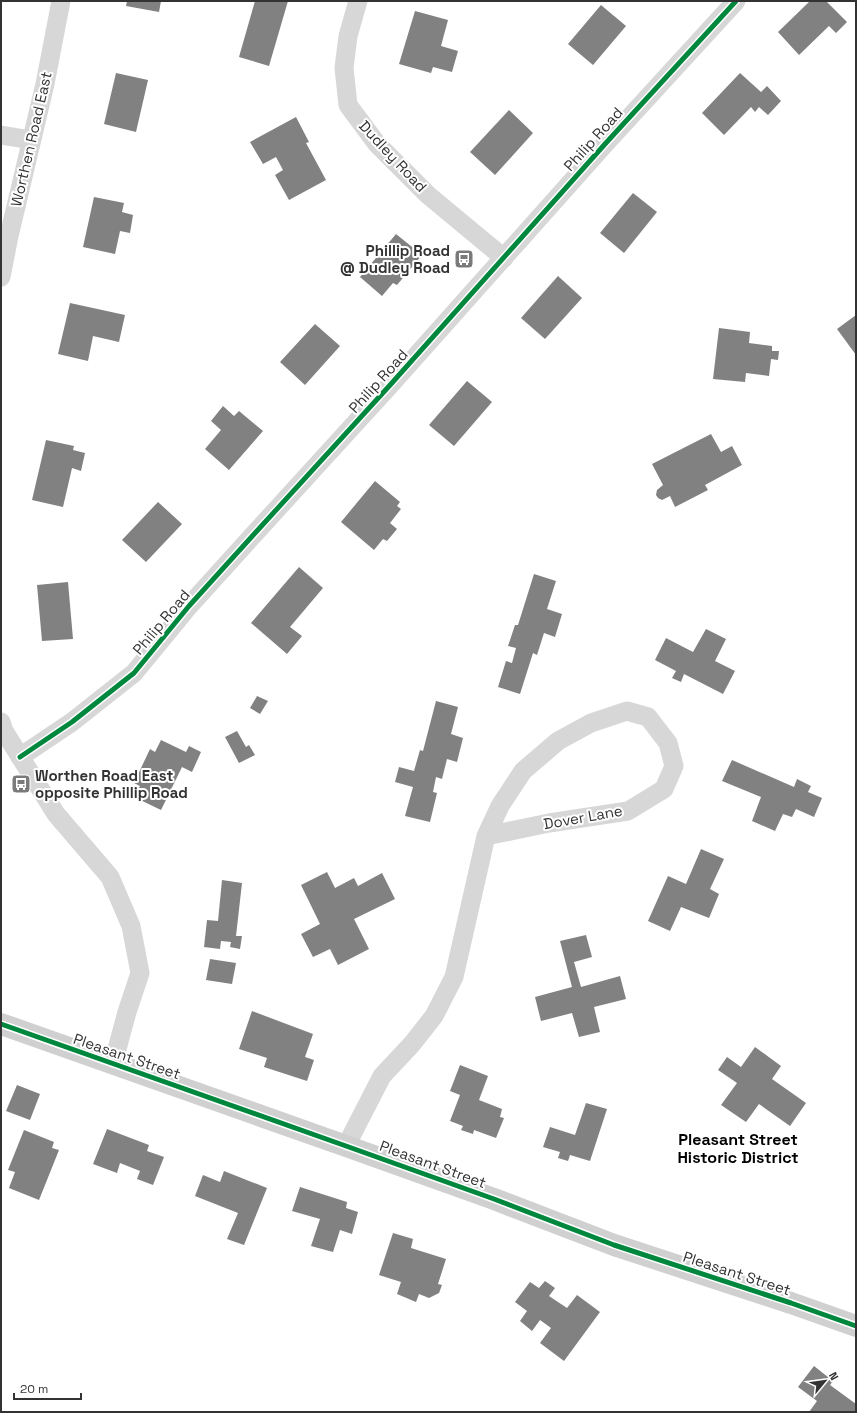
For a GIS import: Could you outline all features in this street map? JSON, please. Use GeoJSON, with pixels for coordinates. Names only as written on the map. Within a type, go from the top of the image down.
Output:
{"type":"FeatureCollection","features":[{"type":"Feature","properties":{"kind":"street","name":"Worthen Road East"},"geometry":{"type":"LineString","coordinates":[[1,277],[61,1]]}},
{"type":"Feature","properties":{"kind":"street","name":"Dudley Road"},"geometry":{"type":"LineString","coordinates":[[358,1],[348,36],[344,68],[348,105],[377,144],[428,195],[504,258]]}},
{"type":"Feature","properties":{"kind":"street","name":"Philip Road"},"geometry":{"type":"LineString","coordinates":[[20,757],[72,722],[134,673],[189,606],[397,378],[605,144],[736,1]]}},
{"type":"Feature","properties":{"kind":"street"},"geometry":{"type":"LineString","coordinates":[[1,135],[31,140]]}},
{"type":"Feature","properties":{"kind":"street","name":"Dover Lane"},"geometry":{"type":"LineString","coordinates":[[346,1146],[382,1076],[412,1044],[434,1016],[454,977],[486,836],[500,806],[523,771],[558,741],[591,723],[627,711],[648,717],[668,743],[674,766],[664,789],[628,811],[549,823],[486,836]]}},
{"type":"Feature","properties":{"kind":"street"},"geometry":{"type":"LineString","coordinates":[[1,722],[4,731],[56,814],[110,877],[131,926],[140,973],[113,1064]]}},
{"type":"Feature","properties":{"kind":"street","name":"Pleasant Street"},"geometry":{"type":"LineString","coordinates":[[1,1024],[494,1199],[614,1245],[856,1326]]}},
{"type":"Feature","properties":{"kind":"building"},"geometry":{"type":"Polygon","coordinates":[[[127,1],[161,1],[159,12],[126,6],[127,1]]]}},
{"type":"Feature","properties":{"kind":"building"},"geometry":{"type":"Polygon","coordinates":[[[255,1],[288,1],[269,66],[239,57],[255,1]]]}},
{"type":"Feature","properties":{"kind":"building"},"geometry":{"type":"Polygon","coordinates":[[[810,1],[826,1],[847,22],[836,33],[829,26],[799,55],[778,32],[810,1]]]}},
{"type":"Feature","properties":{"kind":"building"},"geometry":{"type":"Polygon","coordinates":[[[601,5],[626,26],[593,65],[568,44],[601,5]]]}},
{"type":"Feature","properties":{"kind":"building"},"geometry":{"type":"Polygon","coordinates":[[[415,11],[448,20],[441,46],[458,51],[452,72],[433,67],[431,73],[399,64],[415,11]]]}},
{"type":"Feature","properties":{"kind":"building"},"geometry":{"type":"Polygon","coordinates":[[[116,73],[148,80],[136,132],[104,124],[116,73]]]}},
{"type":"Feature","properties":{"kind":"building"},"geometry":{"type":"Polygon","coordinates":[[[740,73],[761,92],[767,86],[781,101],[768,115],[759,107],[755,112],[751,107],[724,135],[702,113],[740,73]]]}},
{"type":"Feature","properties":{"kind":"building"},"geometry":{"type":"Polygon","coordinates":[[[509,110],[533,133],[495,175],[470,152],[509,110]]]}},
{"type":"Feature","properties":{"kind":"building"},"geometry":{"type":"Polygon","coordinates":[[[296,117],[309,142],[306,143],[326,180],[289,200],[275,175],[283,170],[276,157],[263,164],[250,142],[296,117]]]}},
{"type":"Feature","properties":{"kind":"building"},"geometry":{"type":"Polygon","coordinates":[[[633,193],[657,212],[624,253],[600,233],[633,193]]]}},
{"type":"Feature","properties":{"kind":"building"},"geometry":{"type":"Polygon","coordinates":[[[94,197],[124,203],[122,212],[133,215],[130,233],[120,231],[115,254],[83,247],[94,197]]]}},
{"type":"Feature","properties":{"kind":"building"},"geometry":{"type":"Polygon","coordinates":[[[396,234],[422,255],[397,285],[393,283],[382,296],[360,277],[396,234]]]}},
{"type":"Feature","properties":{"kind":"building"},"geometry":{"type":"Polygon","coordinates":[[[558,276],[582,298],[545,339],[521,318],[558,276]]]}},
{"type":"Feature","properties":{"kind":"building"},"geometry":{"type":"Polygon","coordinates":[[[70,303],[125,315],[119,342],[93,336],[88,361],[58,354],[70,303]]]}},
{"type":"Feature","properties":{"kind":"building"},"geometry":{"type":"Polygon","coordinates":[[[856,315],[856,355],[837,329],[856,315]]]}},
{"type":"Feature","properties":{"kind":"building"},"geometry":{"type":"Polygon","coordinates":[[[315,324],[340,346],[305,385],[280,362],[315,324]]]}},
{"type":"Feature","properties":{"kind":"building"},"geometry":{"type":"Polygon","coordinates":[[[719,328],[750,332],[749,343],[772,346],[772,351],[779,351],[778,360],[771,359],[769,376],[746,373],[745,382],[713,379],[719,328]]]}},
{"type":"Feature","properties":{"kind":"building"},"geometry":{"type":"Polygon","coordinates":[[[467,381],[492,402],[454,446],[429,425],[467,381]]]}},
{"type":"Feature","properties":{"kind":"building"},"geometry":{"type":"Polygon","coordinates":[[[223,406],[234,416],[239,411],[263,431],[229,470],[205,449],[221,430],[211,421],[223,406]]]}},
{"type":"Feature","properties":{"kind":"building"},"geometry":{"type":"Polygon","coordinates":[[[711,434],[721,452],[732,446],[742,465],[705,485],[708,490],[675,507],[670,496],[662,500],[658,498],[656,495],[657,490],[663,485],[652,464],[711,434]]]}},
{"type":"Feature","properties":{"kind":"building"},"geometry":{"type":"Polygon","coordinates":[[[46,440],[74,446],[73,450],[85,453],[81,471],[72,468],[63,507],[32,500],[46,440]]]}},
{"type":"Feature","properties":{"kind":"building"},"geometry":{"type":"Polygon","coordinates":[[[375,481],[400,502],[397,506],[401,509],[390,523],[397,529],[387,541],[383,539],[374,550],[341,522],[375,481]]]}},
{"type":"Feature","properties":{"kind":"building"},"geometry":{"type":"Polygon","coordinates":[[[158,502],[182,524],[146,562],[122,540],[158,502]]]}},
{"type":"Feature","properties":{"kind":"building"},"geometry":{"type":"Polygon","coordinates":[[[299,567],[323,588],[290,627],[302,636],[287,654],[251,623],[299,567]]]}},
{"type":"Feature","properties":{"kind":"building"},"geometry":{"type":"Polygon","coordinates":[[[534,574],[556,581],[547,609],[562,614],[555,637],[544,633],[537,655],[533,653],[520,694],[498,687],[506,661],[512,663],[516,648],[508,646],[515,625],[518,625],[534,574]]]}},
{"type":"Feature","properties":{"kind":"building"},"geometry":{"type":"Polygon","coordinates":[[[68,582],[73,639],[42,641],[37,585],[68,582]]]}},
{"type":"Feature","properties":{"kind":"building"},"geometry":{"type":"Polygon","coordinates":[[[706,629],[726,639],[715,661],[735,671],[723,694],[684,674],[681,682],[672,678],[676,671],[655,660],[666,638],[693,652],[706,629]]]}},
{"type":"Feature","properties":{"kind":"building"},"geometry":{"type":"Polygon","coordinates":[[[257,696],[268,701],[260,714],[250,708],[257,696]]]}},
{"type":"Feature","properties":{"kind":"building"},"geometry":{"type":"Polygon","coordinates":[[[436,701],[458,707],[451,734],[463,738],[457,762],[447,759],[442,779],[436,777],[433,792],[437,793],[430,822],[405,816],[413,787],[395,782],[399,767],[414,771],[420,750],[423,751],[436,701]]]}},
{"type":"Feature","properties":{"kind":"building"},"geometry":{"type":"Polygon","coordinates":[[[237,731],[246,747],[249,745],[255,755],[239,763],[225,737],[237,731]]]}},
{"type":"Feature","properties":{"kind":"building"},"geometry":{"type":"Polygon","coordinates":[[[161,740],[186,752],[189,746],[201,752],[192,772],[182,767],[161,810],[134,797],[140,786],[134,783],[150,749],[155,752],[161,740]]]}},
{"type":"Feature","properties":{"kind":"building"},"geometry":{"type":"Polygon","coordinates":[[[732,760],[794,787],[797,779],[811,786],[808,792],[822,798],[814,817],[796,809],[792,817],[783,814],[775,831],[752,821],[761,797],[722,781],[732,760]]]}},
{"type":"Feature","properties":{"kind":"building"},"geometry":{"type":"Polygon","coordinates":[[[701,849],[724,859],[710,889],[719,894],[709,918],[681,907],[670,931],[648,921],[668,876],[686,884],[701,849]]]}},
{"type":"Feature","properties":{"kind":"building"},"geometry":{"type":"Polygon","coordinates":[[[327,872],[335,888],[354,878],[358,886],[382,873],[395,899],[354,919],[369,949],[338,965],[330,949],[313,957],[301,934],[320,924],[301,885],[327,872]]]}},
{"type":"Feature","properties":{"kind":"building"},"geometry":{"type":"Polygon","coordinates":[[[222,880],[242,883],[236,936],[242,936],[240,949],[230,947],[231,942],[221,941],[220,949],[204,947],[207,920],[218,921],[222,880]]]}},
{"type":"Feature","properties":{"kind":"building"},"geometry":{"type":"Polygon","coordinates":[[[586,935],[592,957],[574,962],[581,987],[620,976],[626,999],[594,1007],[600,1032],[579,1037],[572,1013],[541,1021],[535,997],[572,987],[560,941],[586,935]]]}},
{"type":"Feature","properties":{"kind":"building"},"geometry":{"type":"Polygon","coordinates":[[[210,959],[236,963],[232,984],[206,980],[210,959]]]}},
{"type":"Feature","properties":{"kind":"building"},"geometry":{"type":"Polygon","coordinates":[[[252,1011],[313,1034],[305,1057],[314,1060],[307,1081],[264,1067],[267,1058],[239,1049],[252,1011]]]}},
{"type":"Feature","properties":{"kind":"building"},"geometry":{"type":"Polygon","coordinates":[[[755,1047],[781,1066],[772,1079],[806,1103],[790,1126],[759,1104],[746,1122],[721,1105],[737,1083],[718,1070],[727,1057],[741,1067],[755,1047]]]}},
{"type":"Feature","properties":{"kind":"building"},"geometry":{"type":"Polygon","coordinates":[[[460,1065],[488,1076],[479,1100],[502,1109],[500,1117],[504,1118],[496,1138],[474,1130],[473,1134],[461,1130],[463,1126],[450,1121],[460,1095],[450,1091],[460,1065]]]}},
{"type":"Feature","properties":{"kind":"building"},"geometry":{"type":"Polygon","coordinates":[[[17,1085],[40,1094],[30,1120],[6,1111],[17,1085]]]}},
{"type":"Feature","properties":{"kind":"building"},"geometry":{"type":"Polygon","coordinates":[[[586,1103],[607,1109],[590,1161],[570,1155],[568,1161],[558,1158],[560,1152],[543,1147],[550,1127],[575,1135],[586,1103]]]}},
{"type":"Feature","properties":{"kind":"building"},"geometry":{"type":"Polygon","coordinates":[[[107,1129],[149,1145],[147,1151],[164,1157],[153,1185],[137,1179],[140,1171],[120,1163],[117,1173],[93,1164],[107,1129]]]}},
{"type":"Feature","properties":{"kind":"building"},"geometry":{"type":"Polygon","coordinates":[[[24,1130],[54,1142],[52,1148],[59,1150],[39,1200],[9,1188],[15,1172],[8,1170],[24,1130]]]}},
{"type":"Feature","properties":{"kind":"building"},"geometry":{"type":"Polygon","coordinates":[[[224,1171],[267,1188],[244,1245],[227,1239],[238,1213],[195,1196],[203,1175],[220,1182],[224,1171]]]}},
{"type":"Feature","properties":{"kind":"building"},"geometry":{"type":"Polygon","coordinates":[[[300,1187],[347,1202],[346,1208],[358,1212],[352,1234],[340,1230],[333,1252],[311,1246],[320,1219],[292,1211],[300,1187]]]}},
{"type":"Feature","properties":{"kind":"building"},"geometry":{"type":"Polygon","coordinates":[[[393,1233],[413,1239],[411,1248],[446,1259],[438,1284],[442,1285],[439,1293],[429,1298],[419,1294],[416,1302],[397,1294],[401,1282],[379,1275],[393,1233]]]}},
{"type":"Feature","properties":{"kind":"building"},"geometry":{"type":"Polygon","coordinates":[[[545,1281],[555,1288],[549,1296],[567,1308],[577,1295],[600,1312],[564,1361],[540,1343],[551,1328],[540,1320],[532,1331],[520,1321],[527,1311],[515,1302],[530,1282],[539,1288],[545,1281]]]}},
{"type":"Feature","properties":{"kind":"building"},"geometry":{"type":"Polygon","coordinates":[[[814,1366],[833,1381],[830,1385],[856,1404],[856,1412],[809,1412],[817,1401],[798,1387],[814,1366]]]}},
{"type":"Feature","properties":{"kind":"cycle path"},"geometry":{"type":"LineString","coordinates":[[20,757],[72,722],[134,673],[189,606],[391,384],[605,144],[736,1]]}},
{"type":"Feature","properties":{"kind":"cycle path"},"geometry":{"type":"LineString","coordinates":[[1,1024],[494,1199],[614,1245],[856,1326]]}},
{"type":"Feature","properties":{"kind":"place","name":"Phillip Road @ Dudley Road"},"geometry":{"type":"Point","coordinates":[464,259]}},
{"type":"Feature","properties":{"kind":"place","name":"Worthen Road East opposite Phillip Road"},"geometry":{"type":"Point","coordinates":[21,784]}},
{"type":"Feature","properties":{"kind":"district","name":"Pleasant Street Historic District"},"geometry":{"type":"Point","coordinates":[738,1148]}}]}
